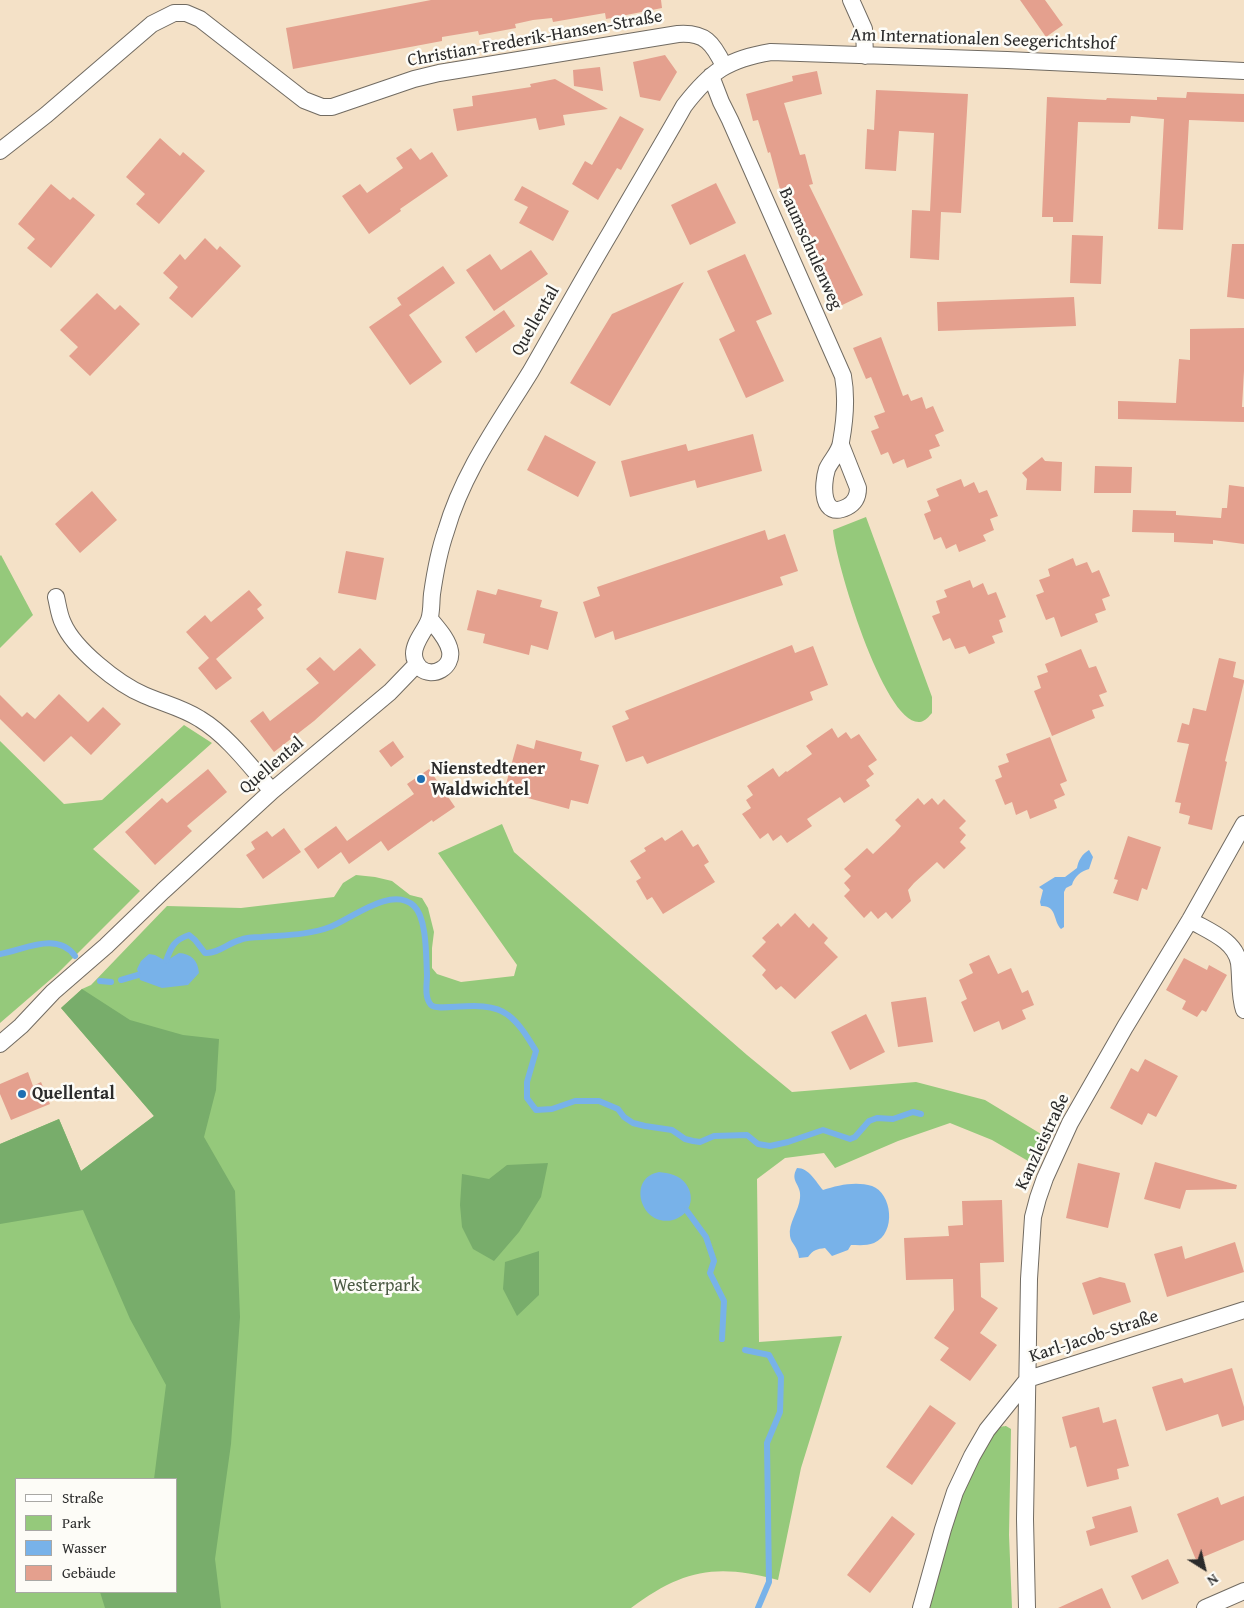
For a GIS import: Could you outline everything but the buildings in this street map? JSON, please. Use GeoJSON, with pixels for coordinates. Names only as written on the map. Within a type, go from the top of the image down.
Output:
{"type":"FeatureCollection","features":[{"type":"Feature","properties":{"kind":"street"},"geometry":{"type":"LineString","coordinates":[[851,0],[864,30],[865,56]]}},
{"type":"Feature","properties":{"kind":"street","name":"Christian-Frederik-Hansen-Straße"},"geometry":{"type":"LineString","coordinates":[[0,152],[152,24],[174,13],[186,13],[200,19],[304,100],[322,107],[344,104],[414,79],[439,73],[688,33],[702,36],[713,47],[717,71]]}},
{"type":"Feature","properties":{"kind":"street","name":"Am Internationalen Seegerichtshof"},"geometry":{"type":"LineString","coordinates":[[717,71],[744,58],[771,52],[1244,71]]}},
{"type":"Feature","properties":{"kind":"street","name":"Baumschulenweg"},"geometry":{"type":"LineString","coordinates":[[717,71],[721,102],[843,376],[846,390],[841,445]]}},
{"type":"Feature","properties":{"kind":"street","name":"Quellental"},"geometry":{"type":"LineString","coordinates":[[0,1044],[21,1026],[53,992],[106,946],[272,791],[390,692],[417,664],[414,653],[430,619],[432,595],[444,537],[452,509],[462,485],[684,106],[698,88],[717,71]]}},
{"type":"Feature","properties":{"kind":"street"},"geometry":{"type":"LineString","coordinates":[[56,597],[63,623],[74,640],[88,655],[124,684],[142,694],[198,717],[209,725],[225,739],[272,791]]}},
{"type":"Feature","properties":{"kind":"street"},"geometry":{"type":"LineString","coordinates":[[417,664],[427,672],[435,672],[441,670],[450,659],[447,641],[430,619]]}},
{"type":"Feature","properties":{"kind":"street","name":"Kanzleistraße"},"geometry":{"type":"LineString","coordinates":[[1027,1608],[1025,1519],[1029,1279],[1035,1207],[1044,1178],[1070,1123],[1124,1027],[1190,920],[1244,824]]}},
{"type":"Feature","properties":{"kind":"street"},"geometry":{"type":"LineString","coordinates":[[1190,920],[1227,942],[1233,948],[1239,962],[1240,990],[1244,1010]]}},
{"type":"Feature","properties":{"kind":"street","name":"Karl-Jacob-Straße"},"geometry":{"type":"LineString","coordinates":[[921,1608],[955,1492],[987,1430],[1028,1379],[1244,1310]]}},
{"type":"Feature","properties":{"kind":"street"},"geometry":{"type":"LineString","coordinates":[[1204,1608],[1230,1603],[1244,1591]]}},
{"type":"Feature","properties":{"kind":"green space"},"geometry":{"type":"Polygon","coordinates":[[[866,517],[932,697],[932,713],[920,722],[906,716],[892,698],[877,671],[842,573],[833,530],[866,517]]]}},
{"type":"Feature","properties":{"kind":"green space"},"geometry":{"type":"Polygon","coordinates":[[[0,556],[33,615],[0,648],[0,556]]]}},
{"type":"Feature","properties":{"kind":"green space"},"geometry":{"type":"Polygon","coordinates":[[[184,725],[212,743],[93,849],[140,891],[58,973],[0,1023],[0,741],[64,804],[102,800],[184,725]]]}},
{"type":"Feature","properties":{"kind":"green space","name":"Westerpark"},"geometry":{"type":"Polygon","coordinates":[[[502,824],[514,852],[792,1092],[916,1082],[985,1100],[1046,1137],[1035,1165],[992,1140],[950,1123],[898,1141],[835,1168],[824,1153],[785,1158],[757,1179],[759,1342],[842,1336],[801,1468],[778,1580],[736,1572],[700,1573],[667,1585],[631,1608],[0,1608],[0,1144],[59,1119],[81,1171],[154,1116],[61,1008],[82,989],[91,985],[167,906],[241,908],[334,897],[343,883],[356,875],[392,881],[410,895],[422,898],[428,908],[434,932],[432,968],[437,974],[461,982],[514,976],[517,965],[438,853],[502,824]]]}},
{"type":"Feature","properties":{"kind":"green space"},"geometry":{"type":"Polygon","coordinates":[[[82,989],[130,1020],[183,1035],[219,1039],[216,1090],[204,1137],[235,1191],[240,1317],[231,1444],[215,1559],[221,1608],[105,1608],[100,1593],[178,1593],[178,1478],[154,1478],[166,1385],[130,1319],[83,1210],[0,1224],[0,1144],[59,1119],[81,1171],[154,1116],[61,1008],[82,989]]]}},
{"type":"Feature","properties":{"kind":"green space"},"geometry":{"type":"Polygon","coordinates":[[[548,1163],[541,1197],[519,1232],[494,1261],[473,1249],[462,1227],[460,1205],[462,1174],[489,1179],[507,1165],[548,1163]]]}},
{"type":"Feature","properties":{"kind":"green space"},"geometry":{"type":"Polygon","coordinates":[[[539,1251],[539,1295],[517,1316],[503,1289],[505,1262],[539,1251]]]}},
{"type":"Feature","properties":{"kind":"green space"},"geometry":{"type":"Polygon","coordinates":[[[1006,1426],[1011,1429],[1009,1535],[1012,1608],[930,1608],[945,1545],[967,1484],[993,1432],[999,1427],[1006,1426]]]}},
{"type":"Feature","properties":{"kind":"water"},"geometry":{"type":"Polygon","coordinates":[[[1089,850],[1093,857],[1089,869],[1078,875],[1072,885],[1066,888],[1064,892],[1064,927],[1061,929],[1050,908],[1041,906],[1043,890],[1039,887],[1055,877],[1065,877],[1077,868],[1081,858],[1089,850]]]}},
{"type":"Feature","properties":{"kind":"water"},"geometry":{"type":"Polygon","coordinates":[[[179,953],[193,958],[198,968],[199,973],[188,985],[162,988],[140,980],[137,969],[141,961],[149,954],[166,961],[179,953]]]}},
{"type":"Feature","properties":{"kind":"water"},"geometry":{"type":"Polygon","coordinates":[[[797,1168],[809,1173],[823,1190],[853,1184],[872,1186],[879,1190],[884,1196],[889,1213],[889,1222],[881,1238],[871,1244],[851,1245],[848,1250],[832,1256],[825,1248],[815,1250],[808,1257],[799,1258],[791,1239],[790,1231],[800,1198],[799,1189],[794,1177],[797,1168]]]}},
{"type":"Feature","properties":{"kind":"water"},"geometry":{"type":"Polygon","coordinates":[[[659,1172],[677,1177],[689,1189],[691,1195],[690,1205],[679,1218],[662,1220],[653,1217],[646,1210],[642,1201],[640,1192],[643,1183],[649,1176],[659,1172]]]}},
{"type":"Feature","properties":{"kind":"waterway"},"geometry":{"type":"LineString","coordinates":[[166,961],[174,945],[180,939],[189,935],[205,953],[210,953],[245,938],[322,930],[383,901],[395,899],[405,901],[414,906],[424,928],[426,986],[429,1002],[436,1007],[488,1007],[508,1015],[516,1023],[536,1051],[527,1082],[527,1098],[536,1110],[552,1109],[575,1101],[599,1101],[618,1109],[624,1117],[633,1123],[672,1130],[685,1139],[700,1142],[714,1136],[747,1135],[758,1144],[770,1146],[823,1130],[850,1139],[855,1137],[869,1121],[877,1118],[893,1119],[913,1112],[921,1114]]}},
{"type":"Feature","properties":{"kind":"waterway"},"geometry":{"type":"LineString","coordinates":[[0,954],[50,943],[68,949],[75,956]]}},
{"type":"Feature","properties":{"kind":"waterway"},"geometry":{"type":"LineString","coordinates":[[121,980],[138,975]]}},
{"type":"Feature","properties":{"kind":"waterway"},"geometry":{"type":"LineString","coordinates":[[100,981],[111,982]]}},
{"type":"Feature","properties":{"kind":"waterway"},"geometry":{"type":"LineString","coordinates":[[687,1211],[706,1237],[714,1261],[710,1273],[724,1301],[722,1339]]}},
{"type":"Feature","properties":{"kind":"waterway"},"geometry":{"type":"LineString","coordinates":[[745,1350],[769,1355],[781,1377],[780,1412],[767,1443],[769,1582],[758,1608]]}},
{"type":"Feature","properties":{"kind":"place","name":"Nienstedtener Waldwichtel"},"geometry":{"type":"Point","coordinates":[421,779]}},
{"type":"Feature","properties":{"kind":"place","name":"Quellental"},"geometry":{"type":"Point","coordinates":[22,1094]}}]}
